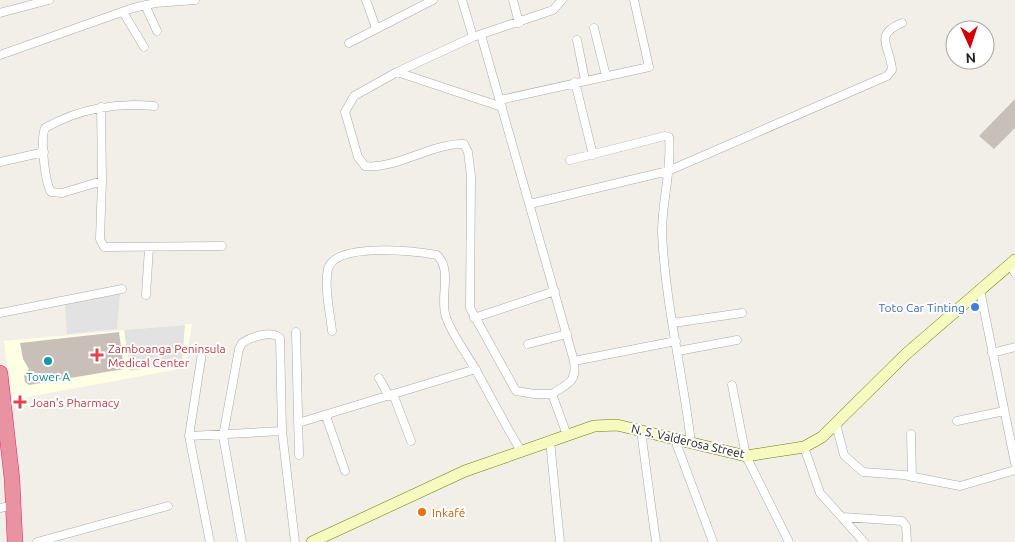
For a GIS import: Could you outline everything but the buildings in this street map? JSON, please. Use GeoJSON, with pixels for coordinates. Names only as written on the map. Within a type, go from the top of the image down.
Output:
{"type":"FeatureCollection","features":[{"type":"Feature","properties":{"kind":"highway"},"geometry":{"type":"LineString","coordinates":[[0,378],[4,440],[9,479],[7,506],[15,542]]}},
{"type":"Feature","properties":{"kind":"main road","name":"N. S. Valderosa Street"},"geometry":{"type":"LineString","coordinates":[[312,542],[465,471],[594,426],[618,425],[746,456],[804,447],[822,437],[906,354],[980,290],[1013,266]]}},
{"type":"Feature","properties":{"kind":"street"},"geometry":{"type":"LineString","coordinates":[[0,13],[49,0]]}},
{"type":"Feature","properties":{"kind":"street"},"geometry":{"type":"LineString","coordinates":[[0,55],[144,5],[195,0]]}},
{"type":"Feature","properties":{"kind":"street"},"geometry":{"type":"LineString","coordinates":[[366,0],[376,28]]}},
{"type":"Feature","properties":{"kind":"street"},"geometry":{"type":"LineString","coordinates":[[348,43],[414,4],[433,0]]}},
{"type":"Feature","properties":{"kind":"street"},"geometry":{"type":"LineString","coordinates":[[462,0],[473,37]]}},
{"type":"Feature","properties":{"kind":"street"},"geometry":{"type":"LineString","coordinates":[[513,0],[520,23]]}},
{"type":"Feature","properties":{"kind":"street"},"geometry":{"type":"LineString","coordinates":[[481,35],[574,361],[576,373],[574,379],[552,394],[516,391],[474,318],[468,298],[471,176],[468,152],[464,144],[437,148],[378,166],[365,166],[358,157],[346,121],[346,112],[354,96],[397,72],[473,37],[520,23],[553,10],[562,0]]}},
{"type":"Feature","properties":{"kind":"street"},"geometry":{"type":"LineString","coordinates":[[397,72],[501,104],[575,82],[648,67],[634,0]]}},
{"type":"Feature","properties":{"kind":"street"},"geometry":{"type":"LineString","coordinates":[[144,5],[157,31]]}},
{"type":"Feature","properties":{"kind":"street"},"geometry":{"type":"LineString","coordinates":[[123,12],[144,48]]}},
{"type":"Feature","properties":{"kind":"street"},"geometry":{"type":"LineString","coordinates":[[530,204],[668,171],[887,76],[892,70],[884,43],[885,36],[890,28],[902,23]]}},
{"type":"Feature","properties":{"kind":"street"},"geometry":{"type":"LineString","coordinates":[[594,28],[606,76]]}},
{"type":"Feature","properties":{"kind":"street"},"geometry":{"type":"LineString","coordinates":[[577,40],[585,80]]}},
{"type":"Feature","properties":{"kind":"street"},"geometry":{"type":"LineString","coordinates":[[575,82],[593,155]]}},
{"type":"Feature","properties":{"kind":"street"},"geometry":{"type":"LineString","coordinates":[[102,181],[62,193],[51,192],[47,185],[42,133],[45,128],[101,107],[117,104],[154,106]]}},
{"type":"Feature","properties":{"kind":"street"},"geometry":{"type":"LineString","coordinates":[[101,107],[102,244],[108,248],[222,246]]}},
{"type":"Feature","properties":{"kind":"street"},"geometry":{"type":"LineString","coordinates":[[570,160],[667,136],[670,147],[662,230],[665,274],[691,443]]}},
{"type":"Feature","properties":{"kind":"street"},"geometry":{"type":"LineString","coordinates":[[0,162],[44,152]]}},
{"type":"Feature","properties":{"kind":"street"},"geometry":{"type":"LineString","coordinates":[[146,295],[149,248]]}},
{"type":"Feature","properties":{"kind":"street"},"geometry":{"type":"LineString","coordinates":[[332,330],[328,269],[333,260],[342,254],[359,250],[437,255],[443,261],[445,274],[446,317],[476,369],[496,410],[521,451]]}},
{"type":"Feature","properties":{"kind":"street"},"geometry":{"type":"LineString","coordinates":[[0,313],[122,289]]}},
{"type":"Feature","properties":{"kind":"street"},"geometry":{"type":"LineString","coordinates":[[980,290],[1015,464]]}},
{"type":"Feature","properties":{"kind":"street"},"geometry":{"type":"LineString","coordinates":[[474,318],[555,291]]}},
{"type":"Feature","properties":{"kind":"street"},"geometry":{"type":"LineString","coordinates":[[673,323],[742,313]]}},
{"type":"Feature","properties":{"kind":"street"},"geometry":{"type":"LineString","coordinates":[[296,332],[299,455]]}},
{"type":"Feature","properties":{"kind":"street"},"geometry":{"type":"LineString","coordinates":[[242,542],[223,436],[239,349],[242,343],[249,338],[272,334],[278,336],[280,342],[282,431],[295,542]]}},
{"type":"Feature","properties":{"kind":"street"},"geometry":{"type":"LineString","coordinates":[[528,344],[567,334]]}},
{"type":"Feature","properties":{"kind":"street"},"geometry":{"type":"LineString","coordinates":[[678,351],[738,340]]}},
{"type":"Feature","properties":{"kind":"street"},"geometry":{"type":"LineString","coordinates":[[574,361],[676,341]]}},
{"type":"Feature","properties":{"kind":"street"},"geometry":{"type":"LineString","coordinates":[[992,353],[1015,347]]}},
{"type":"Feature","properties":{"kind":"street"},"geometry":{"type":"LineString","coordinates":[[202,353],[189,436],[210,542]]}},
{"type":"Feature","properties":{"kind":"street"},"geometry":{"type":"LineString","coordinates":[[298,423],[476,369]]}},
{"type":"Feature","properties":{"kind":"street"},"geometry":{"type":"LineString","coordinates":[[379,378],[391,395],[411,441]]}},
{"type":"Feature","properties":{"kind":"street"},"geometry":{"type":"LineString","coordinates":[[732,385],[746,456],[789,542]]}},
{"type":"Feature","properties":{"kind":"street"},"geometry":{"type":"LineString","coordinates":[[552,394],[567,435]]}},
{"type":"Feature","properties":{"kind":"street"},"geometry":{"type":"LineString","coordinates":[[957,421],[1004,411]]}},
{"type":"Feature","properties":{"kind":"street"},"geometry":{"type":"LineString","coordinates":[[326,416],[345,472]]}},
{"type":"Feature","properties":{"kind":"street"},"geometry":{"type":"LineString","coordinates":[[836,424],[844,455],[856,468],[863,472],[912,477],[950,486],[960,486],[1015,470]]}},
{"type":"Feature","properties":{"kind":"street"},"geometry":{"type":"LineString","coordinates":[[641,430],[656,542]]}},
{"type":"Feature","properties":{"kind":"street"},"geometry":{"type":"LineString","coordinates":[[189,436],[223,436],[282,431]]}},
{"type":"Feature","properties":{"kind":"street"},"geometry":{"type":"LineString","coordinates":[[911,434],[912,477]]}},
{"type":"Feature","properties":{"kind":"street"},"geometry":{"type":"LineString","coordinates":[[676,440],[713,542]]}},
{"type":"Feature","properties":{"kind":"street"},"geometry":{"type":"LineString","coordinates":[[550,441],[560,542]]}},
{"type":"Feature","properties":{"kind":"street"},"geometry":{"type":"LineString","coordinates":[[804,447],[820,493],[864,542]]}},
{"type":"Feature","properties":{"kind":"street"},"geometry":{"type":"LineString","coordinates":[[37,542],[168,506]]}},
{"type":"Feature","properties":{"kind":"street"},"geometry":{"type":"LineString","coordinates":[[843,517],[902,521],[906,526],[908,542]]}},
{"type":"Feature","properties":{"kind":"shaded area"},"geometry":{"type":"Polygon","coordinates":[[[120,294],[117,329],[67,334],[65,304],[120,294]]]}},
{"type":"Feature","properties":{"kind":"shaded area","name":"Zamboanga Peninsula Medical Center"},"geometry":{"type":"Polygon","coordinates":[[[192,324],[185,368],[11,400],[4,341],[192,324]]]}},
{"type":"Feature","properties":{"kind":"shaded area"},"geometry":{"type":"Polygon","coordinates":[[[185,325],[182,362],[130,371],[124,330],[185,325]]]}},
{"type":"Feature","properties":{"kind":"place","name":"Toto Car Tinting"},"geometry":{"type":"Point","coordinates":[975,307]}},
{"type":"Feature","properties":{"kind":"place","name":"Zamboanga Peninsula Medical Center"},"geometry":{"type":"Point","coordinates":[97,355]}},
{"type":"Feature","properties":{"kind":"place","name":"Tower A"},"geometry":{"type":"Point","coordinates":[48,361]}},
{"type":"Feature","properties":{"kind":"place","name":"Joan's Pharmacy"},"geometry":{"type":"Point","coordinates":[20,402]}},
{"type":"Feature","properties":{"kind":"place","name":"Inkafé"},"geometry":{"type":"Point","coordinates":[422,512]}}]}
